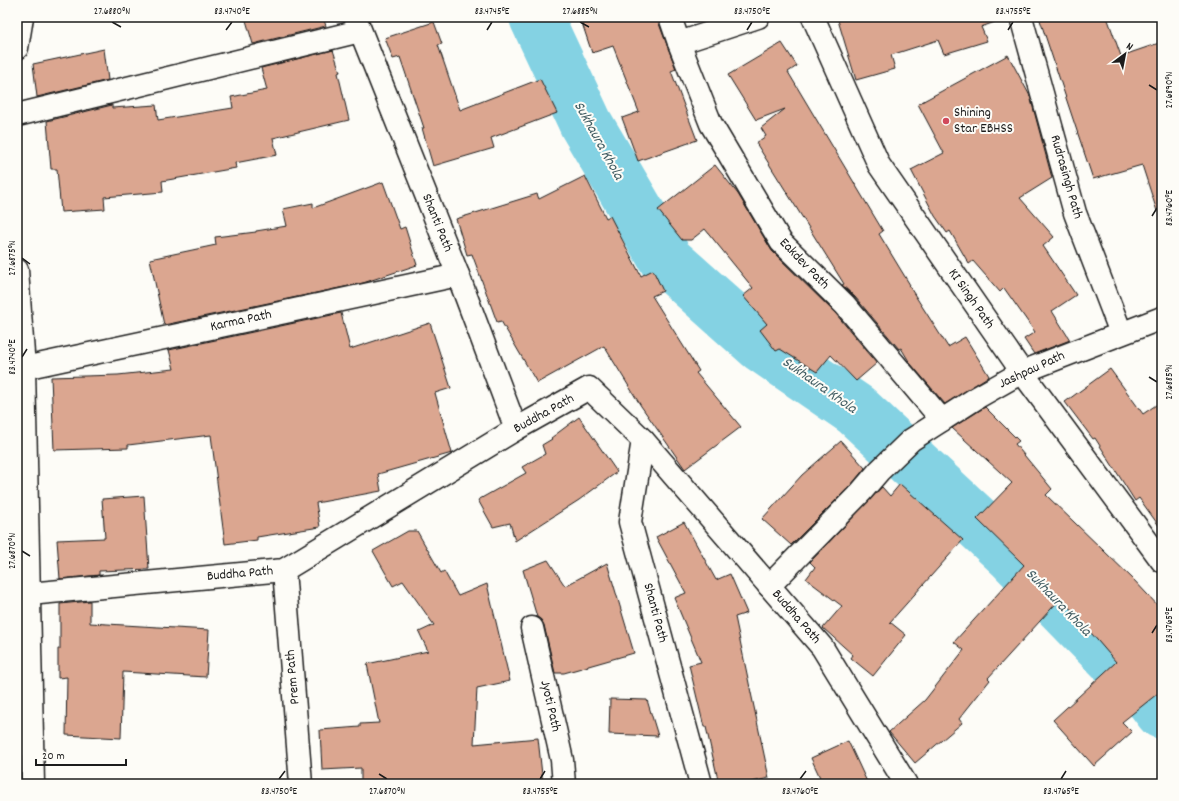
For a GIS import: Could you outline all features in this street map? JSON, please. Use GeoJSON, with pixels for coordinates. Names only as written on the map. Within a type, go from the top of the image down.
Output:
{"type":"FeatureCollection","features":[{"type":"Feature","properties":{"kind":"street","name":"Eakdev Path"},"geometry":{"type":"LineString","coordinates":[[670,17],[711,124],[781,242],[845,305],[942,420]]}},
{"type":"Feature","properties":{"kind":"street"},"geometry":{"type":"LineString","coordinates":[[679,43],[758,17]]}},
{"type":"Feature","properties":{"kind":"street","name":"KI Singh Path"},"geometry":{"type":"LineString","coordinates":[[813,17],[879,165],[1022,372],[1162,561]]}},
{"type":"Feature","properties":{"kind":"street","name":"Rudrasingh Path"},"geometry":{"type":"LineString","coordinates":[[1021,17],[1075,213],[1121,334]]}},
{"type":"Feature","properties":{"kind":"street"},"geometry":{"type":"LineString","coordinates":[[17,48],[20,23]]}},
{"type":"Feature","properties":{"kind":"street"},"geometry":{"type":"LineString","coordinates":[[17,115],[358,24]]}},
{"type":"Feature","properties":{"kind":"street","name":"Shanti Path"},"geometry":{"type":"LineString","coordinates":[[358,24],[458,274],[516,430]]}},
{"type":"Feature","properties":{"kind":"street"},"geometry":{"type":"LineString","coordinates":[[17,270],[24,368],[33,784]]}},
{"type":"Feature","properties":{"kind":"street","name":"Karma Path"},"geometry":{"type":"LineString","coordinates":[[24,368],[458,274]]}},
{"type":"Feature","properties":{"kind":"street","name":"Jashpau Path"},"geometry":{"type":"LineString","coordinates":[[769,586],[861,492],[879,471],[911,440],[978,397],[1022,372],[1162,318]]}},
{"type":"Feature","properties":{"kind":"street","name":"Buddha Path"},"geometry":{"type":"LineString","coordinates":[[29,594],[284,570],[516,430],[589,388],[643,440],[822,647],[906,784]]}},
{"type":"Feature","properties":{"kind":"street","name":"Shanti Path"},"geometry":{"type":"LineString","coordinates":[[643,440],[630,522],[701,784]]}},
{"type":"Feature","properties":{"kind":"street","name":"Prem Path"},"geometry":{"type":"LineString","coordinates":[[284,570],[301,784]]}},
{"type":"Feature","properties":{"kind":"street","name":"Jyoti Path"},"geometry":{"type":"LineString","coordinates":[[532,628],[562,760],[564,784]]}},
{"type":"Feature","properties":{"kind":"building"},"geometry":{"type":"Polygon","coordinates":[[[245,17],[323,17],[326,26],[253,44],[245,17]]]}},
{"type":"Feature","properties":{"kind":"building"},"geometry":{"type":"Polygon","coordinates":[[[580,17],[658,17],[658,21],[676,69],[671,71],[697,140],[638,161],[622,118],[639,112],[613,46],[592,53],[580,17]]]}},
{"type":"Feature","properties":{"kind":"building"},"geometry":{"type":"Polygon","coordinates":[[[837,17],[994,17],[995,22],[981,27],[987,41],[944,54],[938,40],[891,55],[895,69],[856,80],[837,17]]]}},
{"type":"Feature","properties":{"kind":"building"},"geometry":{"type":"Polygon","coordinates":[[[1039,17],[1107,17],[1121,56],[1162,42],[1162,210],[1157,211],[1142,165],[1093,179],[1039,17]]]}},
{"type":"Feature","properties":{"kind":"building"},"geometry":{"type":"Polygon","coordinates":[[[434,22],[442,44],[438,45],[460,110],[540,79],[557,113],[491,138],[494,148],[433,166],[422,128],[424,128],[400,57],[393,59],[385,38],[434,22]]]}},
{"type":"Feature","properties":{"kind":"building"},"geometry":{"type":"Polygon","coordinates":[[[782,43],[797,66],[788,72],[883,231],[879,234],[910,285],[909,286],[948,347],[965,337],[989,376],[945,404],[910,363],[901,348],[899,349],[855,297],[842,285],[844,284],[756,143],[766,136],[761,128],[785,109],[756,120],[728,75],[782,43]]]}},
{"type":"Feature","properties":{"kind":"building"},"geometry":{"type":"Polygon","coordinates":[[[104,49],[108,80],[37,97],[33,64],[104,49]]]}},
{"type":"Feature","properties":{"kind":"building"},"geometry":{"type":"Polygon","coordinates":[[[333,50],[340,72],[338,73],[349,120],[273,138],[277,155],[235,163],[236,168],[162,181],[163,192],[104,197],[105,209],[61,212],[57,169],[51,169],[47,121],[112,105],[112,108],[156,105],[158,120],[233,108],[231,97],[267,90],[261,68],[333,50]]]}},
{"type":"Feature","properties":{"kind":"building"},"geometry":{"type":"Polygon","coordinates":[[[1008,55],[1030,96],[1052,178],[1020,198],[1054,237],[1043,246],[1076,295],[1052,311],[1070,340],[1034,354],[1024,339],[1035,332],[1004,288],[1000,292],[973,261],[969,264],[950,231],[947,233],[935,216],[911,170],[944,153],[918,104],[1008,55]]]}},
{"type":"Feature","properties":{"kind":"building"},"geometry":{"type":"Polygon","coordinates":[[[715,165],[738,194],[772,251],[836,314],[877,363],[856,381],[831,355],[817,372],[780,349],[776,351],[760,330],[767,324],[743,296],[753,288],[705,229],[691,240],[682,240],[658,210],[715,165]]]}},
{"type":"Feature","properties":{"kind":"building"},"geometry":{"type":"Polygon","coordinates":[[[585,176],[606,218],[610,216],[641,276],[653,270],[663,291],[652,296],[699,371],[696,373],[741,427],[685,469],[641,406],[604,346],[537,383],[501,321],[497,322],[472,254],[467,255],[456,219],[537,194],[539,199],[585,176]]]}},
{"type":"Feature","properties":{"kind":"building"},"geometry":{"type":"Polygon","coordinates":[[[383,182],[400,229],[405,227],[417,265],[363,283],[164,325],[150,259],[216,245],[215,237],[256,232],[287,226],[283,209],[313,203],[313,208],[383,182]]]}},
{"type":"Feature","properties":{"kind":"building"},"geometry":{"type":"Polygon","coordinates":[[[341,313],[350,349],[430,323],[451,388],[435,393],[452,453],[378,474],[381,491],[316,503],[320,527],[257,537],[257,540],[225,544],[211,435],[128,445],[128,448],[54,450],[51,377],[118,375],[174,369],[169,350],[341,313]]]}},
{"type":"Feature","properties":{"kind":"building"},"geometry":{"type":"Polygon","coordinates":[[[1110,369],[1143,414],[1162,401],[1162,530],[1139,498],[1135,501],[1095,438],[1093,439],[1065,402],[1110,369]]]}},
{"type":"Feature","properties":{"kind":"building"},"geometry":{"type":"Polygon","coordinates":[[[985,407],[1019,441],[1015,444],[1052,489],[1046,495],[1133,579],[1162,610],[1162,690],[1122,722],[1132,732],[1094,766],[1053,720],[1116,662],[1061,598],[988,678],[990,680],[959,719],[962,723],[915,763],[889,732],[925,700],[964,650],[954,642],[1024,565],[977,519],[1012,483],[952,428],[985,407]]]}},
{"type":"Feature","properties":{"kind":"building"},"geometry":{"type":"Polygon","coordinates":[[[579,417],[617,472],[579,500],[515,541],[510,523],[493,527],[478,500],[526,473],[522,467],[545,454],[542,445],[552,439],[551,438],[579,417]]]}},
{"type":"Feature","properties":{"kind":"building"},"geometry":{"type":"Polygon","coordinates":[[[841,441],[865,468],[852,484],[791,545],[762,519],[802,475],[841,441]]]}},
{"type":"Feature","properties":{"kind":"building"},"geometry":{"type":"Polygon","coordinates":[[[900,484],[963,540],[890,622],[906,635],[873,676],[851,658],[853,655],[823,628],[842,606],[806,579],[815,567],[810,562],[882,487],[890,496],[900,484]]]}},
{"type":"Feature","properties":{"kind":"building"},"geometry":{"type":"Polygon","coordinates":[[[144,496],[149,569],[99,571],[99,575],[60,579],[57,540],[105,538],[102,499],[144,496]]]}},
{"type":"Feature","properties":{"kind":"building"},"geometry":{"type":"Polygon","coordinates":[[[684,522],[716,580],[730,574],[747,613],[735,617],[769,778],[743,784],[719,784],[706,727],[704,727],[689,665],[701,662],[674,598],[686,593],[656,537],[684,522]]]}},
{"type":"Feature","properties":{"kind":"building"},"geometry":{"type":"Polygon","coordinates":[[[408,531],[417,531],[441,573],[444,571],[458,596],[487,584],[510,681],[477,688],[474,744],[538,738],[543,784],[361,784],[361,768],[322,770],[320,730],[360,727],[360,724],[379,723],[367,664],[428,651],[419,632],[434,625],[403,581],[393,586],[373,551],[408,531]]]}},
{"type":"Feature","properties":{"kind":"building"},"geometry":{"type":"Polygon","coordinates":[[[548,560],[565,586],[607,563],[634,653],[564,673],[555,673],[544,625],[537,617],[523,570],[548,560]]]}},
{"type":"Feature","properties":{"kind":"building"},"geometry":{"type":"Polygon","coordinates":[[[90,601],[90,623],[209,630],[206,677],[123,672],[121,738],[66,735],[67,677],[58,678],[58,649],[60,649],[60,604],[90,601]]]}},
{"type":"Feature","properties":{"kind":"building"},"geometry":{"type":"Polygon","coordinates":[[[610,699],[647,700],[658,736],[609,734],[610,699]]]}},
{"type":"Feature","properties":{"kind":"building"},"geometry":{"type":"Polygon","coordinates":[[[848,741],[868,784],[823,784],[811,758],[848,741]]]}},
{"type":"Feature","properties":{"kind":"waterway","name":"Sukhaura Khola"},"geometry":{"type":"LineString","coordinates":[[536,17],[586,124],[666,260],[761,345],[856,410],[1012,555],[1153,700],[1162,712]]}},
{"type":"Feature","properties":{"kind":"place","name":"Shining Star EBHSS"},"geometry":{"type":"Point","coordinates":[946,121]}}]}
